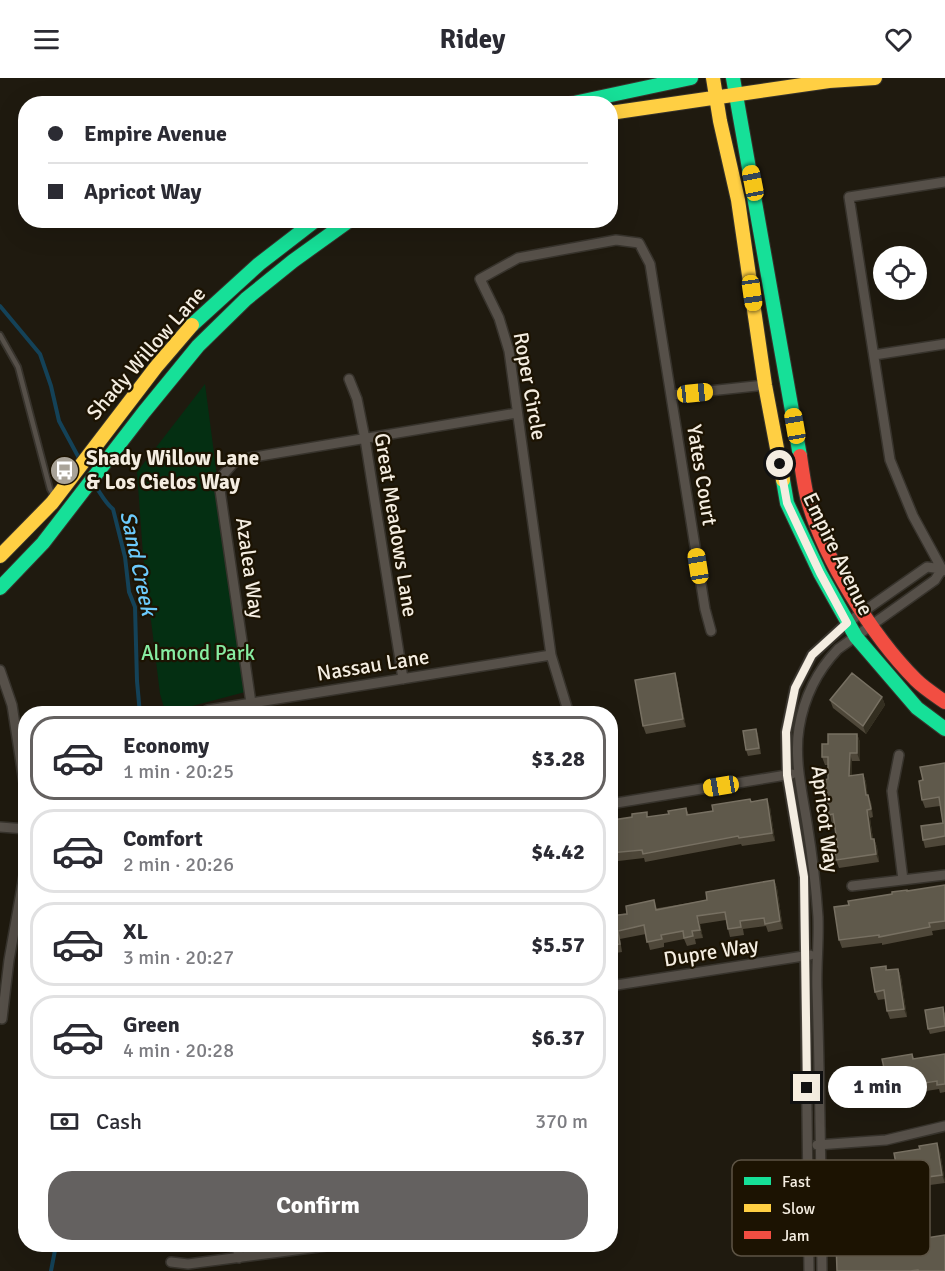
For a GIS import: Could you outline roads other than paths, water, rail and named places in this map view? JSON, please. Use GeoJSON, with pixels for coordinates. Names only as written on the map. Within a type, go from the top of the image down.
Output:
{"type":"FeatureCollection","features":[{"type":"Feature","properties":{"kind":"street"},"geometry":{"type":"LineString","coordinates":[[607,96],[691,78]]}},
{"type":"Feature","properties":{"kind":"street","name":"Empire Avenue"},"geometry":{"type":"LineString","coordinates":[[713,78],[738,200],[765,385],[787,503],[820,573],[856,637],[917,708],[945,729]]}},
{"type":"Feature","properties":{"kind":"street","name":"Empire Avenue"},"geometry":{"type":"LineString","coordinates":[[733,78],[807,497],[833,563],[863,612],[898,661],[918,682],[945,702]]}},
{"type":"Feature","properties":{"kind":"street"},"geometry":{"type":"LineString","coordinates":[[618,112],[829,81],[875,78]]}},
{"type":"Feature","properties":{"kind":"street"},"geometry":{"type":"LineString","coordinates":[[943,571],[913,516],[890,460],[849,197],[945,182]]}},
{"type":"Feature","properties":{"kind":"street","name":"Shady Willow Lane"},"geometry":{"type":"LineString","coordinates":[[0,555],[55,498],[156,367],[199,318],[259,264],[306,228]]}},
{"type":"Feature","properties":{"kind":"street","name":"Shady Willow Lane"},"geometry":{"type":"LineString","coordinates":[[0,588],[43,543],[106,461],[214,330],[246,299],[292,261],[339,228]]}},
{"type":"Feature","properties":{"kind":"street","name":"Roper Circle"},"geometry":{"type":"LineString","coordinates":[[567,706],[551,655],[509,351],[500,318],[480,279],[518,258],[616,240],[639,243],[651,264],[671,395]]}},
{"type":"Feature","properties":{"kind":"street"},"geometry":{"type":"LineString","coordinates":[[874,355],[945,344]]}},
{"type":"Feature","properties":{"kind":"street","name":"Great Meadows Lane"},"geometry":{"type":"LineString","coordinates":[[349,379],[357,399],[365,438],[403,679]]}},
{"type":"Feature","properties":{"kind":"street"},"geometry":{"type":"LineString","coordinates":[[671,395],[765,385]]}},
{"type":"Feature","properties":{"kind":"street","name":"Yates Court"},"geometry":{"type":"LineString","coordinates":[[671,395],[705,609],[711,632]]}},
{"type":"Feature","properties":{"kind":"street"},"geometry":{"type":"LineString","coordinates":[[365,438],[517,413]]}},
{"type":"Feature","properties":{"kind":"street","name":"Azalea Way"},"geometry":{"type":"LineString","coordinates":[[251,703],[220,490],[223,475],[236,460],[365,438]]}},
{"type":"Feature","properties":{"kind":"street","name":"Apricot Way"},"geometry":{"type":"LineString","coordinates":[[808,1160],[804,877],[787,775],[786,732],[795,688],[812,655],[847,623],[927,567],[943,571],[935,580],[838,649],[826,661],[806,696],[799,730],[799,773],[815,883],[818,921],[821,1160]]}},
{"type":"Feature","properties":{"kind":"street","name":"Nassau Lane"},"geometry":{"type":"LineString","coordinates":[[233,706],[551,655]]}},
{"type":"Feature","properties":{"kind":"street"},"geometry":{"type":"LineString","coordinates":[[0,670],[12,705],[18,744]]}},
{"type":"Feature","properties":{"kind":"street"},"geometry":{"type":"LineString","coordinates":[[899,755],[892,791],[903,880]]}},
{"type":"Feature","properties":{"kind":"street"},"geometry":{"type":"LineString","coordinates":[[618,803],[799,773]]}},
{"type":"Feature","properties":{"kind":"street"},"geometry":{"type":"LineString","coordinates":[[0,827],[18,828]]}},
{"type":"Feature","properties":{"kind":"street"},"geometry":{"type":"LineString","coordinates":[[852,886],[945,875]]}},
{"type":"Feature","properties":{"kind":"street"},"geometry":{"type":"LineString","coordinates":[[2,1018],[5,961],[18,908]]}},
{"type":"Feature","properties":{"kind":"street","name":"Dupre Way"},"geometry":{"type":"LineString","coordinates":[[618,985],[818,954]]}},
{"type":"Feature","properties":{"kind":"street"},"geometry":{"type":"LineString","coordinates":[[808,1146],[886,1140],[945,1126]]}},
{"type":"Feature","properties":{"kind":"street"},"geometry":{"type":"LineString","coordinates":[[238,1252],[239,1258]]}},
{"type":"Feature","properties":{"kind":"street"},"geometry":{"type":"LineString","coordinates":[[171,1262],[188,1264],[283,1252]]}},
{"type":"Feature","properties":{"kind":"street","name":"Apricot Way"},"geometry":{"type":"LineString","coordinates":[[809,1256],[809,1271]]}},
{"type":"Feature","properties":{"kind":"street","name":"Apricot Way"},"geometry":{"type":"LineString","coordinates":[[822,1256],[822,1271]]}},
{"type":"Feature","properties":{"kind":"lane"},"geometry":{"type":"LineString","coordinates":[[0,335],[18,367],[50,489],[55,498]]}},
{"type":"Feature","properties":{"kind":"waterway","name":"Sand Creek"},"geometry":{"type":"LineString","coordinates":[[0,306],[40,354],[51,386],[59,421],[80,460]]}},
{"type":"Feature","properties":{"kind":"waterway","name":"Sand Creek"},"geometry":{"type":"LineString","coordinates":[[94,484],[113,509],[125,557],[129,592],[135,607],[139,706]]}},
{"type":"Feature","properties":{"kind":"waterway","name":"Sand Creek"},"geometry":{"type":"LineString","coordinates":[[51,1271],[55,1252]]}},
{"type":"Feature","properties":{"kind":"place","name":"Shady Willow Lane & Los Cielos Way"},"geometry":{"type":"Point","coordinates":[65,470]}},
{"type":"Feature","properties":{"kind":"park label","name":"Almond Park"},"geometry":{"type":"Point","coordinates":[198,653]}}]}
